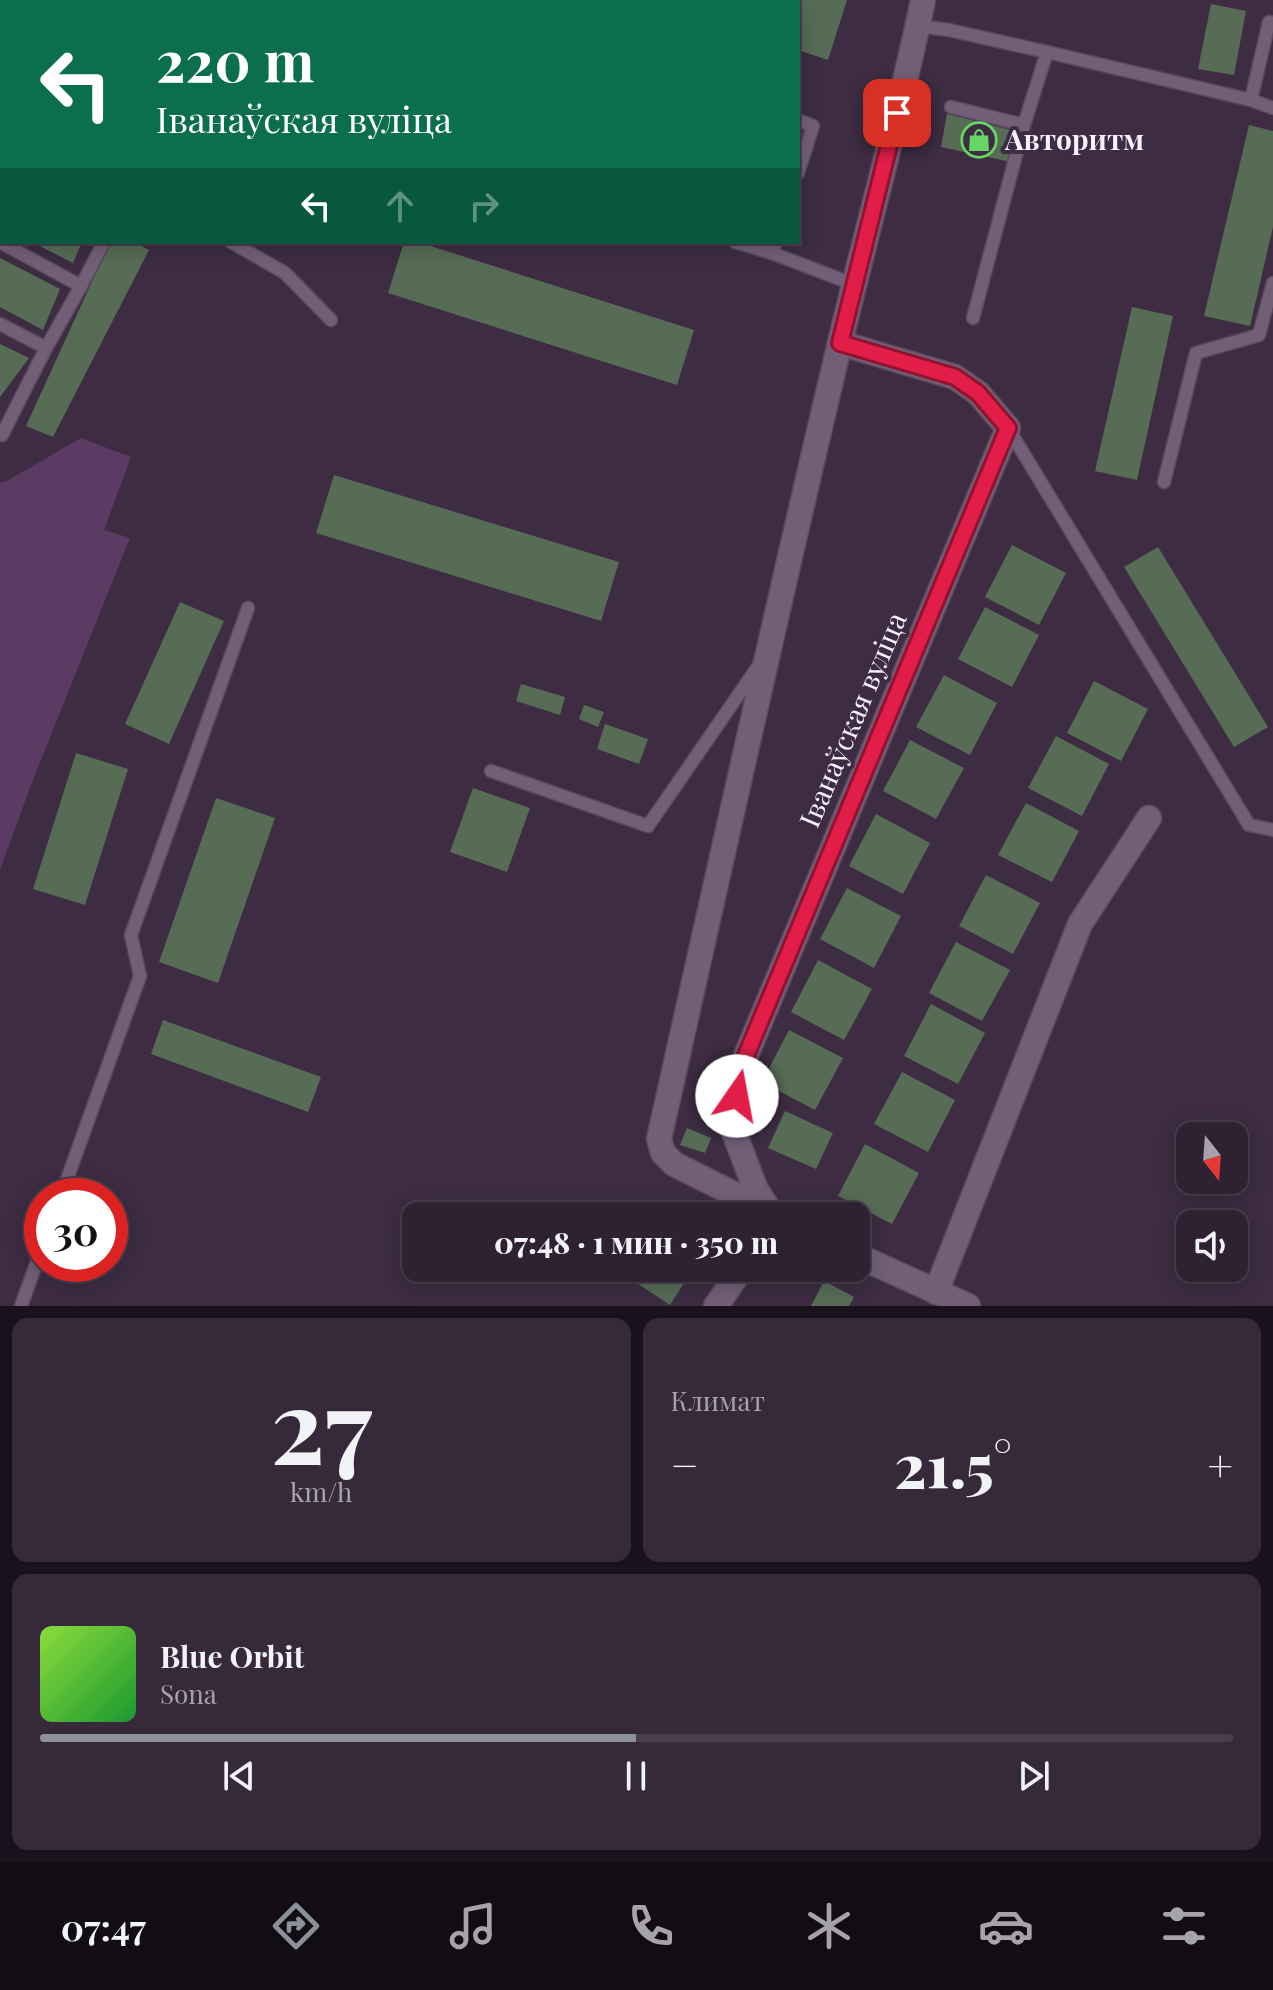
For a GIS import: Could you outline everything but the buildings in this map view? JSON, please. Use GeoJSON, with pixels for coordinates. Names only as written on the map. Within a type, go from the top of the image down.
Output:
{"type":"FeatureCollection","features":[{"type":"Feature","properties":{"kind":"street","name":"Іванаўская вуліца"},"geometry":{"type":"LineString","coordinates":[[749,1202],[674,1164],[663,1153],[659,1139],[768,652],[923,0]]}},
{"type":"Feature","properties":{"kind":"street"},"geometry":{"type":"LineString","coordinates":[[840,343],[955,377],[978,393],[1008,428]]}},
{"type":"Feature","properties":{"kind":"street","name":"Іванаўская вуліца"},"geometry":{"type":"LineString","coordinates":[[763,1202],[732,1127],[742,1065],[1008,428]]}},
{"type":"Feature","properties":{"kind":"street"},"geometry":{"type":"LineString","coordinates":[[936,1292],[1080,924],[1149,818]]}},
{"type":"Feature","properties":{"kind":"street"},"geometry":{"type":"LineString","coordinates":[[870,1261],[968,1306]]}},
{"type":"Feature","properties":{"kind":"street"},"geometry":{"type":"LineString","coordinates":[[716,1306],[732,1282]]}},
{"type":"Feature","properties":{"kind":"lane"},"geometry":{"type":"LineString","coordinates":[[1251,100],[1269,22],[1273,23]]}},
{"type":"Feature","properties":{"kind":"lane"},"geometry":{"type":"LineString","coordinates":[[918,26],[1047,52],[1251,100],[1273,108]]}},
{"type":"Feature","properties":{"kind":"lane"},"geometry":{"type":"LineString","coordinates":[[973,318],[1024,125],[1047,52]]}},
{"type":"Feature","properties":{"kind":"lane"},"geometry":{"type":"LineString","coordinates":[[951,107],[1024,125]]}},
{"type":"Feature","properties":{"kind":"lane"},"geometry":{"type":"LineString","coordinates":[[800,121],[813,126],[800,167]]}},
{"type":"Feature","properties":{"kind":"lane"},"geometry":{"type":"LineString","coordinates":[[4,244],[81,286]]}},
{"type":"Feature","properties":{"kind":"lane"},"geometry":{"type":"LineString","coordinates":[[2,435],[103,244]]}},
{"type":"Feature","properties":{"kind":"lane"},"geometry":{"type":"LineString","coordinates":[[234,244],[285,273],[331,320]]}},
{"type":"Feature","properties":{"kind":"lane"},"geometry":{"type":"LineString","coordinates":[[748,244],[774,248],[855,285]]}},
{"type":"Feature","properties":{"kind":"lane"},"geometry":{"type":"LineString","coordinates":[[1164,482],[1196,353],[1259,335],[1273,283]]}},
{"type":"Feature","properties":{"kind":"lane"},"geometry":{"type":"LineString","coordinates":[[0,324],[46,348]]}},
{"type":"Feature","properties":{"kind":"lane"},"geometry":{"type":"LineString","coordinates":[[0,409],[12,415]]}},
{"type":"Feature","properties":{"kind":"lane"},"geometry":{"type":"LineString","coordinates":[[1008,428],[1249,825],[1273,830]]}},
{"type":"Feature","properties":{"kind":"lane"},"geometry":{"type":"LineString","coordinates":[[67,1178],[140,976],[131,935],[248,608]]}},
{"type":"Feature","properties":{"kind":"lane"},"geometry":{"type":"LineString","coordinates":[[491,771],[648,826],[768,652]]}},
{"type":"Feature","properties":{"kind":"lane"},"geometry":{"type":"LineString","coordinates":[[21,1306],[30,1282]]}},
{"type":"Feature","properties":{"kind":"shaded area"},"geometry":{"type":"Polygon","coordinates":[[[81,438],[131,457],[104,530],[130,538],[0,870],[0,482],[81,438]]]}},
{"type":"Feature","properties":{"kind":"place","name":"Авторитм"},"geometry":{"type":"Point","coordinates":[979,140]}},
{"type":"Feature","properties":{"kind":"route"},"geometry":{"type":"LineString","coordinates":[[737,1096],[742,1065],[1008,428],[978,393],[955,377],[840,343],[897,113]]}}]}
